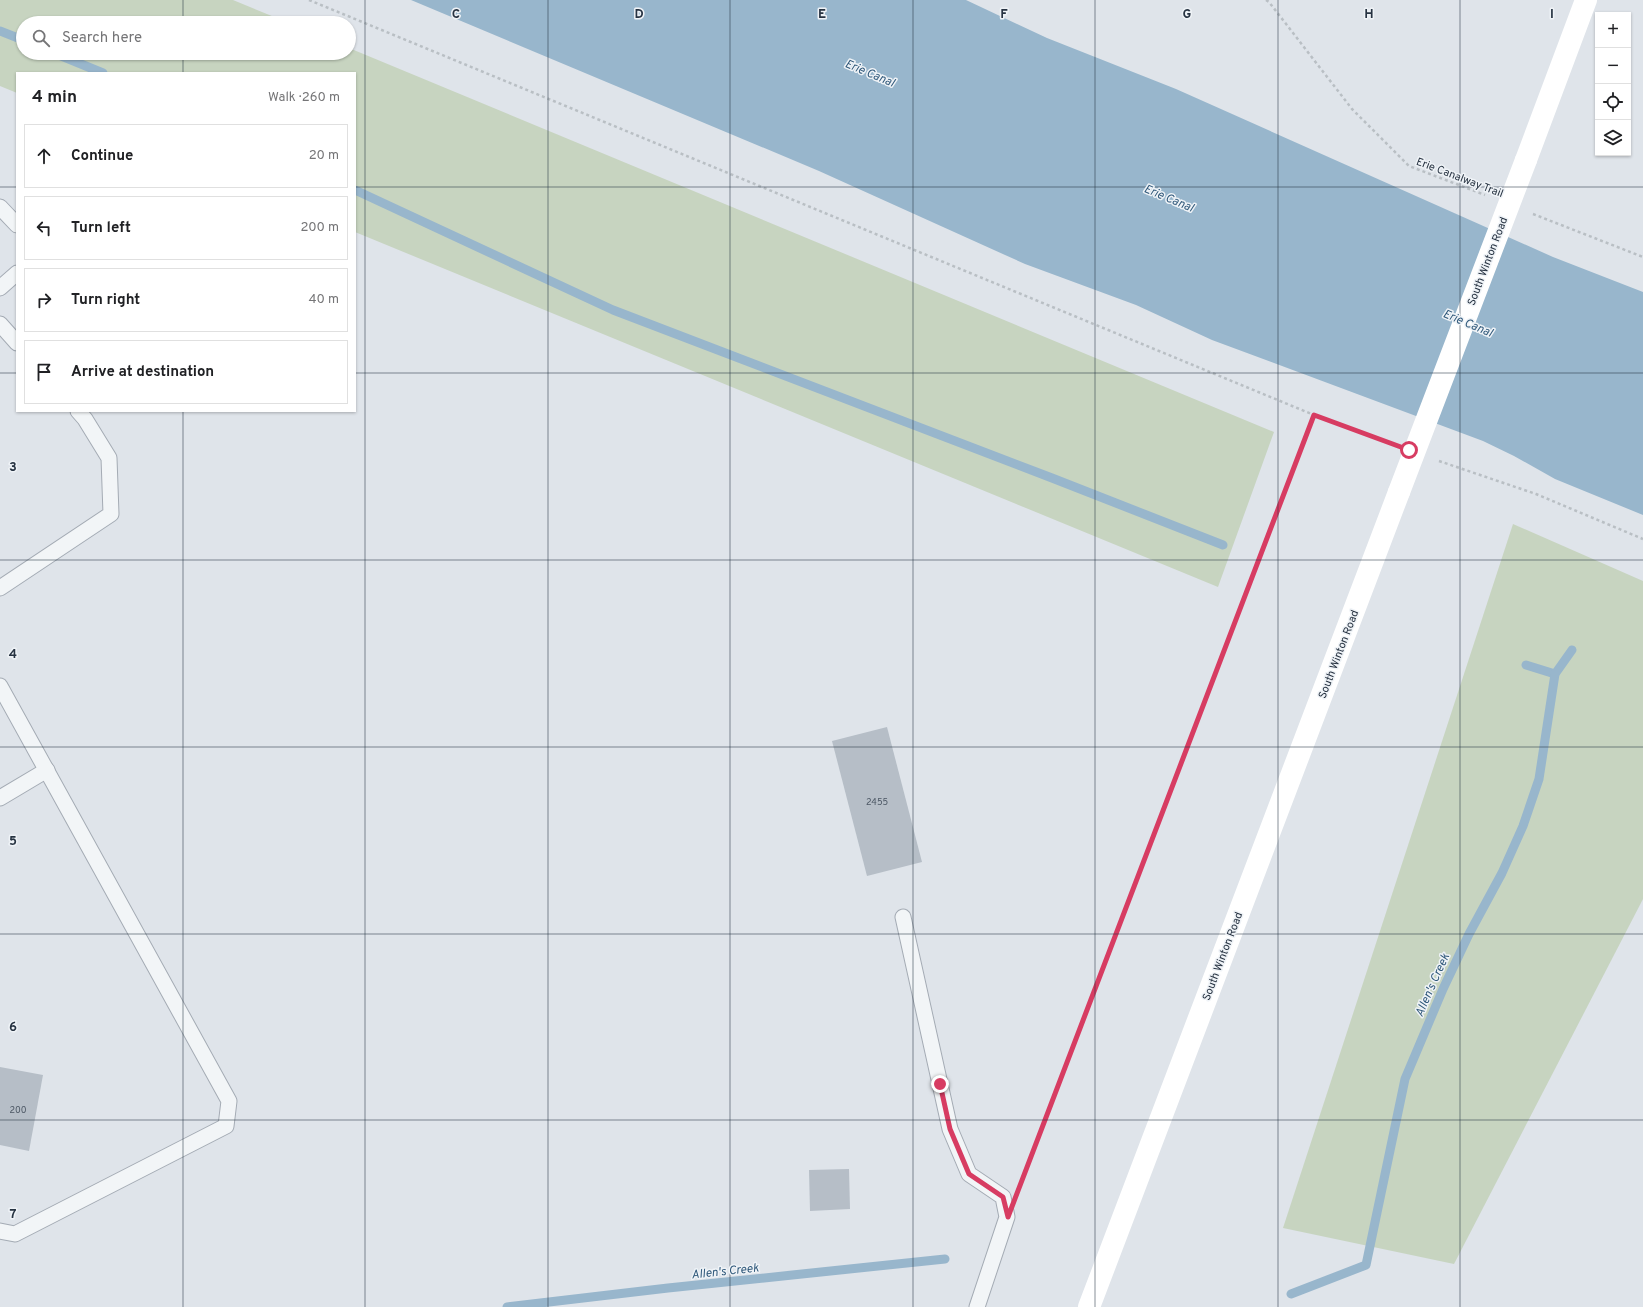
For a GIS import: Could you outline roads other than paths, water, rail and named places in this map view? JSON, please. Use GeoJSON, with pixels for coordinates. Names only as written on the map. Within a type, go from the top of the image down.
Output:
{"type":"FeatureCollection","features":[{"type":"Feature","properties":{"kind":"main road","name":"South Winton Road"},"geometry":{"type":"LineString","coordinates":[[1089,1307],[1586,0]]}},
{"type":"Feature","properties":{"kind":"lane"},"geometry":{"type":"LineString","coordinates":[[0,207],[16,224]]}},
{"type":"Feature","properties":{"kind":"lane"},"geometry":{"type":"LineString","coordinates":[[0,288],[16,274]]}},
{"type":"Feature","properties":{"kind":"lane"},"geometry":{"type":"LineString","coordinates":[[0,324],[16,342]]}},
{"type":"Feature","properties":{"kind":"lane"},"geometry":{"type":"LineString","coordinates":[[0,588],[111,514],[109,458],[85,419],[79,412]]}},
{"type":"Feature","properties":{"kind":"lane"},"geometry":{"type":"LineString","coordinates":[[0,686],[229,1101],[226,1126],[15,1234],[0,1231]]}},
{"type":"Feature","properties":{"kind":"lane"},"geometry":{"type":"LineString","coordinates":[[0,798],[47,770]]}},
{"type":"Feature","properties":{"kind":"lane"},"geometry":{"type":"LineString","coordinates":[[903,917],[950,1129],[969,1174],[1003,1197],[1008,1217],[977,1307]]}},
{"type":"Feature","properties":{"kind":"water","name":"Erie Canal"},"geometry":{"type":"Polygon","coordinates":[[[411,0],[966,0],[1047,38],[1176,89],[1553,257],[1643,292],[1643,515],[1555,479],[1514,456],[1483,441],[1212,340],[1136,305],[1025,264],[819,171],[411,0]]]}},
{"type":"Feature","properties":{"kind":"waterway"},"geometry":{"type":"LineString","coordinates":[[0,31],[16,37]]}},
{"type":"Feature","properties":{"kind":"waterway"},"geometry":{"type":"LineString","coordinates":[[71,60],[101,72]]}},
{"type":"Feature","properties":{"kind":"waterway"},"geometry":{"type":"LineString","coordinates":[[356,190],[613,310],[1223,545]]}},
{"type":"Feature","properties":{"kind":"waterway","name":"Allen's Creek"},"geometry":{"type":"LineString","coordinates":[[1291,1294],[1366,1265],[1405,1079],[1443,989],[1469,934],[1502,873],[1523,826],[1539,779],[1555,674],[1572,650]]}},
{"type":"Feature","properties":{"kind":"waterway"},"geometry":{"type":"LineString","coordinates":[[1526,665],[1555,674]]}},
{"type":"Feature","properties":{"kind":"waterway","name":"Allen's Creek"},"geometry":{"type":"LineString","coordinates":[[507,1307],[668,1288],[945,1259]]}}]}
